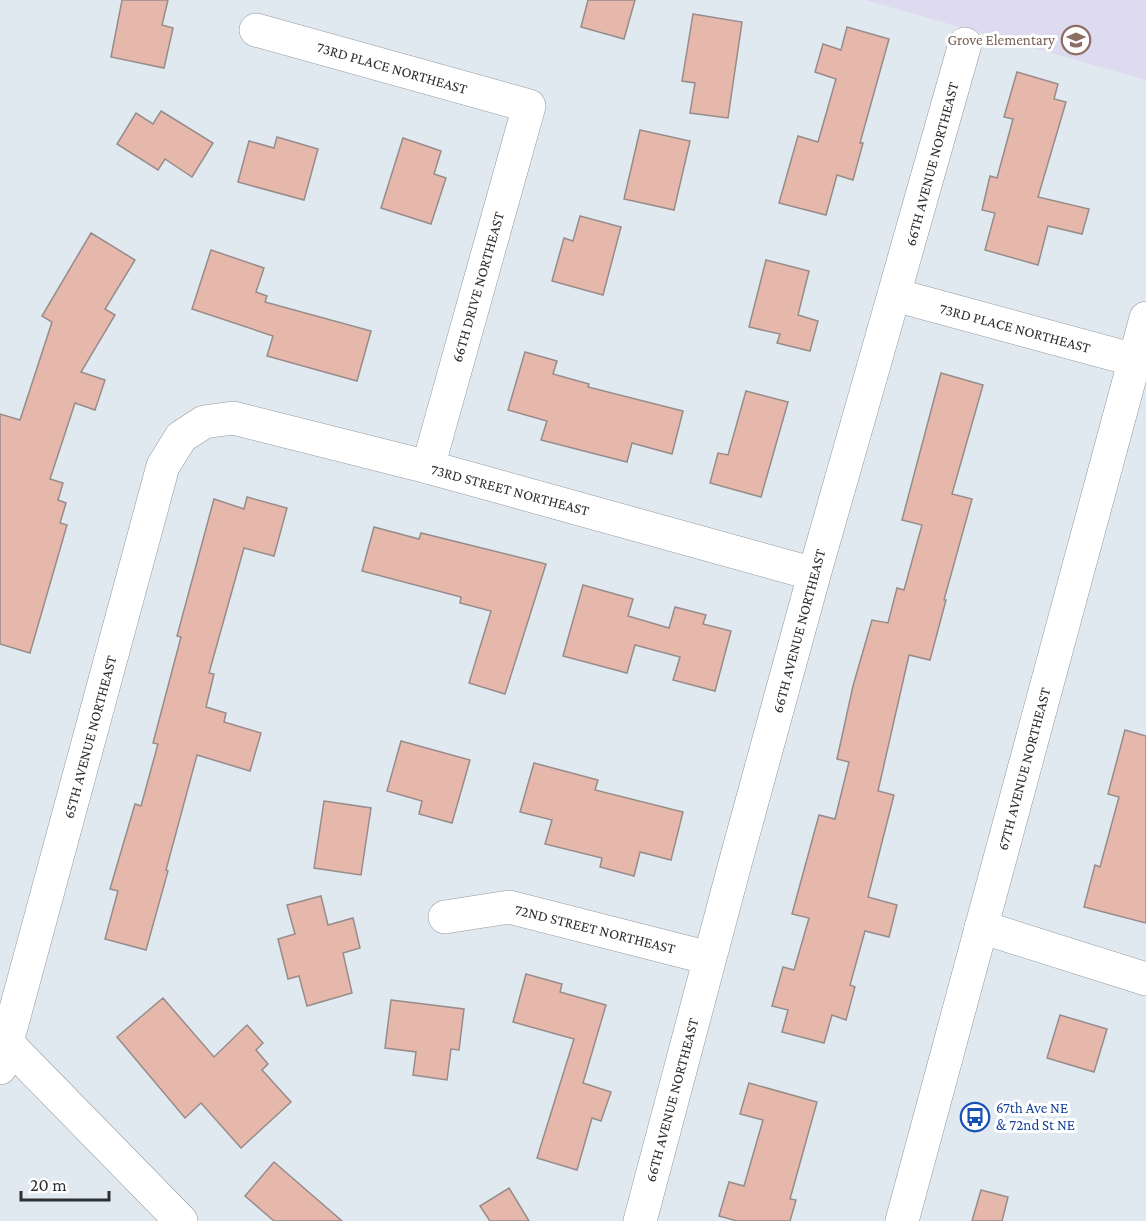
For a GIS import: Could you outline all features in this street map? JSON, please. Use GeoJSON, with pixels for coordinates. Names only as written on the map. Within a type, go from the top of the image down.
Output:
{"type":"FeatureCollection","features":[{"type":"Feature","properties":{"kind":"street","name":"73RD PLACE NORTHEAST"},"geometry":{"type":"LineString","coordinates":[[256,30],[529,106]]}},
{"type":"Feature","properties":{"kind":"street","name":"66TH AVENUE NORTHEAST"},"geometry":{"type":"LineString","coordinates":[[640,1221],[814,574],[965,44]]}},
{"type":"Feature","properties":{"kind":"street","name":"66TH DRIVE NORTHEAST"},"geometry":{"type":"LineString","coordinates":[[428,467],[529,106]]}},
{"type":"Feature","properties":{"kind":"street","name":"73RD PLACE NORTHEAST"},"geometry":{"type":"LineString","coordinates":[[895,295],[1140,362]]}},
{"type":"Feature","properties":{"kind":"street","name":"67TH AVENUE NORTHEAST"},"geometry":{"type":"LineString","coordinates":[[902,1221],[981,927],[1140,362],[1146,318]]}},
{"type":"Feature","properties":{"kind":"street","name":"73RD STREET NORTHEAST"},"geometry":{"type":"LineString","coordinates":[[204,422],[233,418],[428,467],[814,574]]}},
{"type":"Feature","properties":{"kind":"street","name":"65TH AVENUE NORTHEAST"},"geometry":{"type":"LineString","coordinates":[[2,1050],[163,466],[181,437],[204,422]]}},
{"type":"Feature","properties":{"kind":"street","name":"72ND STREET NORTHEAST"},"geometry":{"type":"LineString","coordinates":[[444,917],[509,907],[709,958]]}},
{"type":"Feature","properties":{"kind":"street"},"geometry":{"type":"LineString","coordinates":[[981,927],[1146,979]]}},
{"type":"Feature","properties":{"kind":"street"},"geometry":{"type":"LineString","coordinates":[[2,1050],[181,1221]]}},
{"type":"Feature","properties":{"kind":"shaded area","name":"Grove Elementary"},"geometry":{"type":"Polygon","coordinates":[[[865,0],[1146,0],[1146,80],[865,0]]]}},
{"type":"Feature","properties":{"kind":"building"},"geometry":{"type":"Polygon","coordinates":[[[122,0],[168,0],[162,25],[173,28],[164,68],[111,57],[122,0]]]}},
{"type":"Feature","properties":{"kind":"building"},"geometry":{"type":"Polygon","coordinates":[[[588,0],[635,0],[624,39],[581,27],[588,0]]]}},
{"type":"Feature","properties":{"kind":"building"},"geometry":{"type":"Polygon","coordinates":[[[693,14],[742,22],[728,118],[690,113],[695,83],[682,81],[693,14]]]}},
{"type":"Feature","properties":{"kind":"building"},"geometry":{"type":"Polygon","coordinates":[[[847,27],[889,39],[860,143],[863,143],[853,180],[837,175],[826,215],[779,203],[798,136],[818,142],[836,79],[815,72],[823,44],[841,50],[847,27]]]}},
{"type":"Feature","properties":{"kind":"building"},"geometry":{"type":"Polygon","coordinates":[[[1017,72],[1058,84],[1054,99],[1066,102],[1038,197],[1089,209],[1082,234],[1048,226],[1038,265],[985,250],[995,213],[982,210],[990,176],[997,178],[1013,119],[1004,117],[1017,72]]]}},
{"type":"Feature","properties":{"kind":"building"},"geometry":{"type":"Polygon","coordinates":[[[161,111],[213,143],[192,177],[165,159],[158,170],[117,144],[136,113],[153,124],[161,111]]]}},
{"type":"Feature","properties":{"kind":"building"},"geometry":{"type":"Polygon","coordinates":[[[640,130],[690,141],[674,210],[624,199],[640,130]]]}},
{"type":"Feature","properties":{"kind":"building"},"geometry":{"type":"Polygon","coordinates":[[[277,137],[318,149],[304,200],[238,182],[249,141],[274,148],[277,137]]]}},
{"type":"Feature","properties":{"kind":"building"},"geometry":{"type":"Polygon","coordinates":[[[403,138],[441,151],[434,174],[446,178],[431,224],[381,208],[403,138]]]}},
{"type":"Feature","properties":{"kind":"building"},"geometry":{"type":"Polygon","coordinates":[[[580,216],[621,227],[603,295],[552,281],[564,238],[573,241],[580,216]]]}},
{"type":"Feature","properties":{"kind":"building"},"geometry":{"type":"Polygon","coordinates":[[[91,233],[135,260],[105,309],[115,315],[81,372],[105,380],[95,410],[75,403],[50,479],[63,483],[58,500],[66,503],[60,523],[67,525],[30,653],[0,644],[0,414],[20,420],[52,322],[42,316],[91,233]]]}},
{"type":"Feature","properties":{"kind":"building"},"geometry":{"type":"Polygon","coordinates":[[[211,250],[264,268],[256,292],[267,296],[265,302],[371,331],[357,381],[267,356],[273,336],[192,309],[211,250]]]}},
{"type":"Feature","properties":{"kind":"building"},"geometry":{"type":"Polygon","coordinates":[[[766,260],[809,271],[798,315],[818,321],[810,351],[777,343],[780,334],[749,327],[766,260]]]}},
{"type":"Feature","properties":{"kind":"building"},"geometry":{"type":"Polygon","coordinates":[[[525,352],[557,361],[553,374],[589,384],[588,387],[683,411],[672,454],[632,443],[627,462],[541,440],[547,421],[508,410],[525,352]]]}},
{"type":"Feature","properties":{"kind":"building"},"geometry":{"type":"Polygon","coordinates":[[[941,373],[983,385],[952,494],[972,499],[930,660],[909,655],[878,791],[894,795],[868,897],[897,905],[889,937],[865,931],[850,985],[855,987],[846,1020],[832,1015],[824,1043],[782,1032],[788,1010],[772,1006],[783,967],[794,970],[809,918],[792,914],[819,815],[835,819],[849,762],[837,759],[853,686],[872,620],[888,623],[897,588],[904,590],[922,525],[902,520],[941,373]]]}},
{"type":"Feature","properties":{"kind":"building"},"geometry":{"type":"Polygon","coordinates":[[[746,391],[788,402],[761,497],[710,483],[718,453],[728,455],[746,391]]]}},
{"type":"Feature","properties":{"kind":"building"},"geometry":{"type":"Polygon","coordinates":[[[247,497],[287,508],[274,556],[244,548],[209,673],[214,674],[206,707],[226,713],[224,722],[261,733],[250,771],[197,755],[146,950],[105,939],[118,891],[110,889],[135,804],[141,806],[158,744],[153,743],[181,637],[177,636],[214,499],[244,509],[247,497]]]}},
{"type":"Feature","properties":{"kind":"building"},"geometry":{"type":"Polygon","coordinates":[[[374,527],[419,539],[421,533],[546,564],[505,694],[469,683],[491,611],[460,603],[461,597],[362,571],[374,527]]]}},
{"type":"Feature","properties":{"kind":"building"},"geometry":{"type":"Polygon","coordinates":[[[583,585],[633,599],[628,616],[669,628],[675,607],[706,615],[703,624],[731,631],[715,691],[673,680],[680,657],[635,645],[627,673],[563,656],[583,585]]]}},
{"type":"Feature","properties":{"kind":"building"},"geometry":{"type":"Polygon","coordinates":[[[1125,730],[1146,736],[1146,923],[1084,907],[1095,865],[1100,867],[1119,797],[1108,794],[1125,730]]]}},
{"type":"Feature","properties":{"kind":"building"},"geometry":{"type":"Polygon","coordinates":[[[401,741],[470,760],[452,823],[419,814],[422,801],[387,791],[401,741]]]}},
{"type":"Feature","properties":{"kind":"building"},"geometry":{"type":"Polygon","coordinates":[[[534,763],[598,780],[595,790],[683,812],[671,860],[640,852],[634,876],[600,867],[602,858],[545,844],[552,820],[520,812],[534,763]]]}},
{"type":"Feature","properties":{"kind":"building"},"geometry":{"type":"Polygon","coordinates":[[[324,801],[371,808],[361,875],[314,868],[324,801]]]}},
{"type":"Feature","properties":{"kind":"building"},"geometry":{"type":"Polygon","coordinates":[[[321,896],[328,925],[353,918],[360,948],[343,953],[352,993],[307,1006],[299,976],[288,979],[278,939],[295,934],[287,905],[321,896]]]}},
{"type":"Feature","properties":{"kind":"building"},"geometry":{"type":"Polygon","coordinates":[[[526,974],[562,984],[560,992],[606,1005],[583,1083],[611,1092],[601,1121],[592,1118],[577,1170],[537,1158],[574,1039],[513,1022],[526,974]]]}},
{"type":"Feature","properties":{"kind":"building"},"geometry":{"type":"Polygon","coordinates":[[[163,998],[214,1057],[247,1025],[263,1043],[256,1050],[268,1064],[262,1070],[291,1102],[241,1148],[201,1103],[185,1118],[117,1037],[163,998]]]}},
{"type":"Feature","properties":{"kind":"building"},"geometry":{"type":"Polygon","coordinates":[[[391,1000],[464,1009],[459,1050],[451,1049],[447,1080],[413,1075],[416,1052],[385,1048],[391,1000]]]}},
{"type":"Feature","properties":{"kind":"building"},"geometry":{"type":"Polygon","coordinates":[[[1060,1015],[1107,1029],[1094,1072],[1047,1058],[1060,1015]]]}},
{"type":"Feature","properties":{"kind":"building"},"geometry":{"type":"Polygon","coordinates":[[[749,1083],[817,1102],[790,1199],[796,1200],[790,1221],[737,1221],[719,1216],[729,1182],[744,1186],[763,1120],[740,1114],[749,1083]]]}},
{"type":"Feature","properties":{"kind":"building"},"geometry":{"type":"Polygon","coordinates":[[[274,1162],[342,1221],[274,1221],[245,1196],[274,1162]]]}},
{"type":"Feature","properties":{"kind":"building"},"geometry":{"type":"Polygon","coordinates":[[[509,1188],[529,1221],[490,1221],[480,1206],[509,1188]]]}},
{"type":"Feature","properties":{"kind":"building"},"geometry":{"type":"Polygon","coordinates":[[[981,1190],[1008,1197],[1002,1221],[972,1221],[981,1190]]]}},
{"type":"Feature","properties":{"kind":"place","name":"Grove Elementary"},"geometry":{"type":"Point","coordinates":[1076,40]}},
{"type":"Feature","properties":{"kind":"place","name":"67th Ave NE & 72nd St NE"},"geometry":{"type":"Point","coordinates":[975,1117]}}]}
